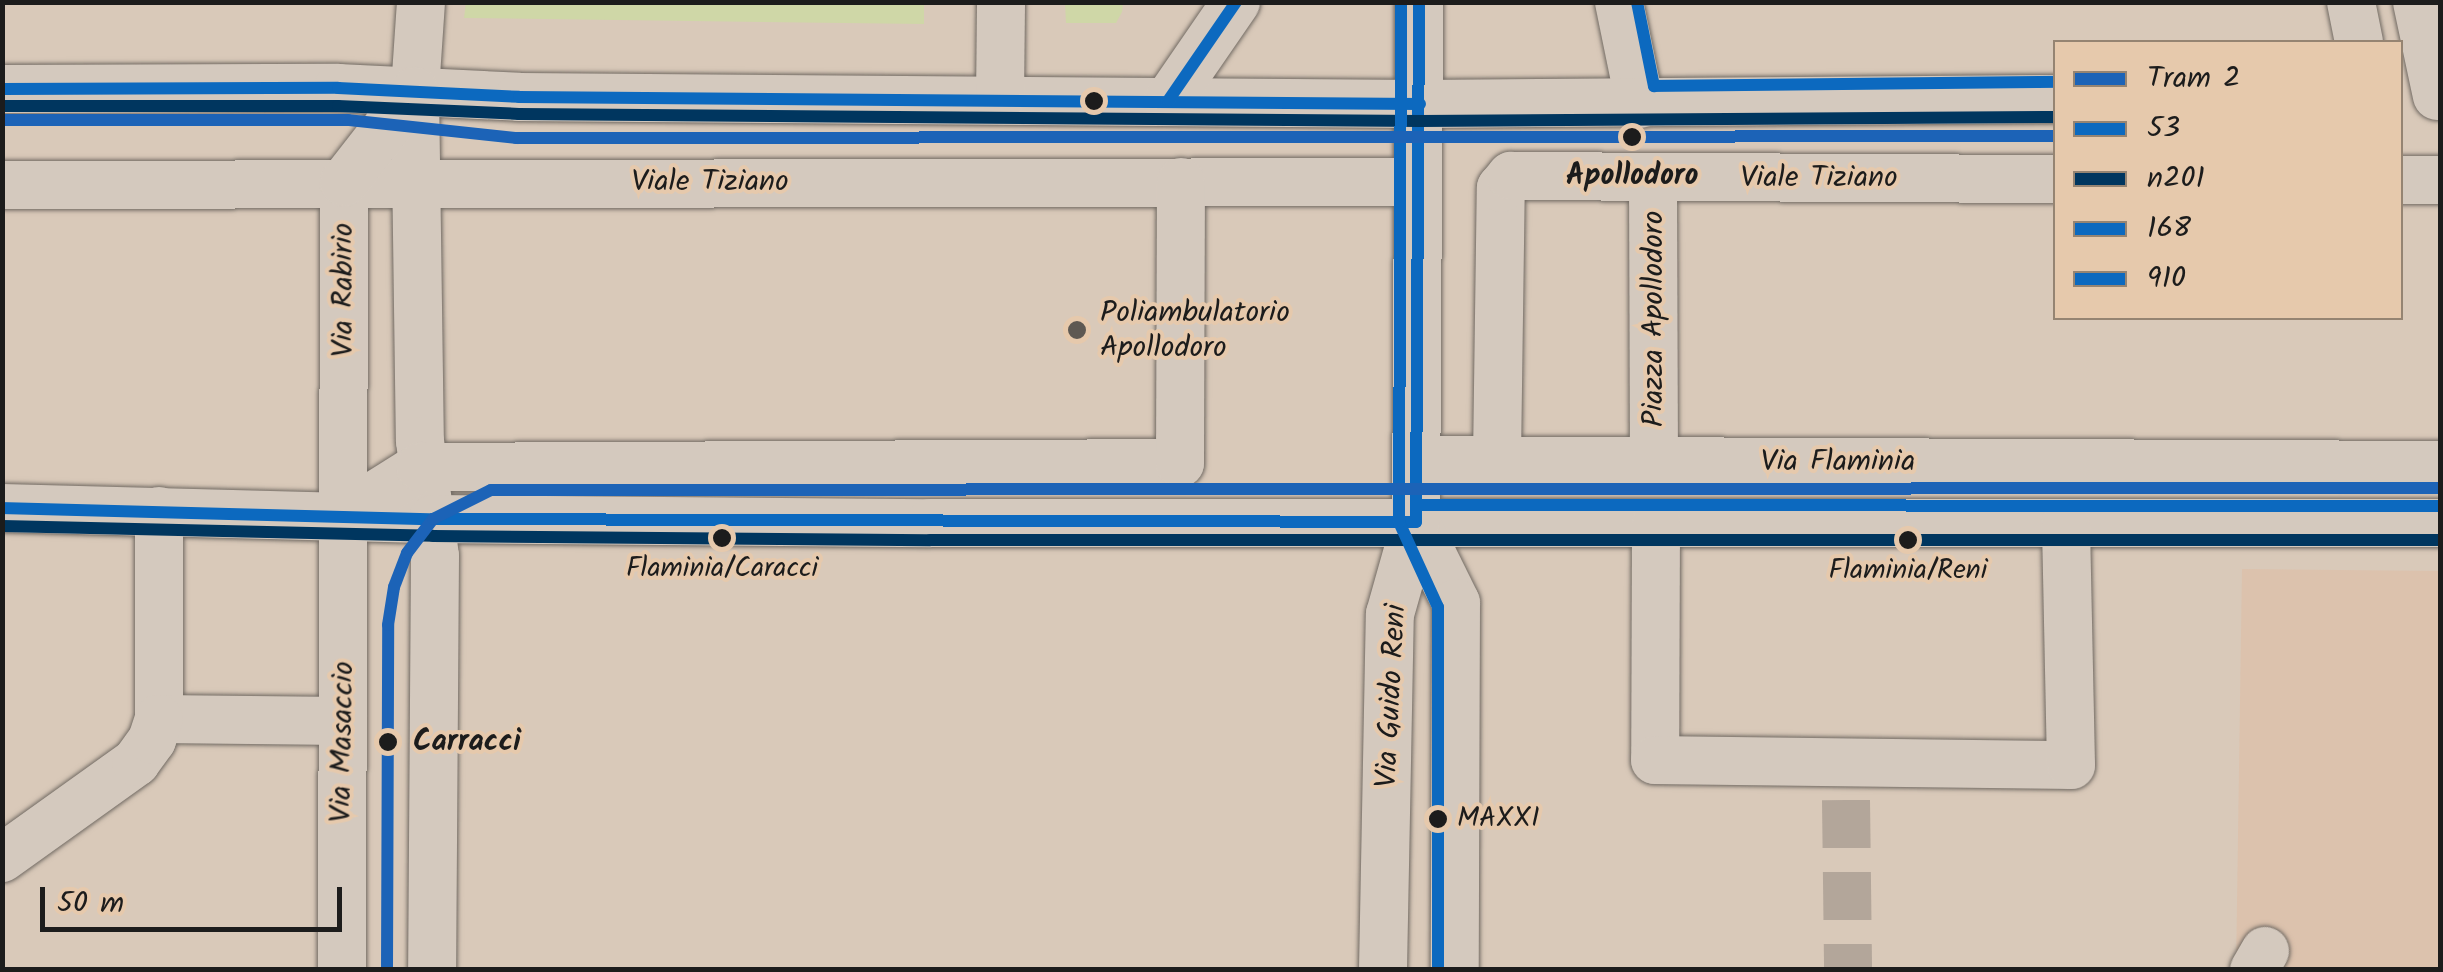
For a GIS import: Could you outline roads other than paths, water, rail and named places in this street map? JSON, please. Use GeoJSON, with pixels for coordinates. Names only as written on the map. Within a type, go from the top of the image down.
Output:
{"type":"FeatureCollection","features":[{"type":"Feature","properties":{"kind":"street"},"geometry":{"type":"LineString","coordinates":[[1000,2],[1000,100]]}},
{"type":"Feature","properties":{"kind":"street"},"geometry":{"type":"LineString","coordinates":[[1168,100],[1236,2]]}},
{"type":"Feature","properties":{"kind":"street"},"geometry":{"type":"LineString","coordinates":[[1416,522],[1420,2]]}},
{"type":"Feature","properties":{"kind":"street"},"geometry":{"type":"LineString","coordinates":[[1619,2],[1640,104]]}},
{"type":"Feature","properties":{"kind":"street"},"geometry":{"type":"LineString","coordinates":[[2351,2],[2359,40]]}},
{"type":"Feature","properties":{"kind":"street"},"geometry":{"type":"LineString","coordinates":[[2418,2],[2426,96]]}},
{"type":"Feature","properties":{"kind":"street"},"geometry":{"type":"LineString","coordinates":[[420,23],[415,91],[420,467],[433,519],[432,970]]}},
{"type":"Feature","properties":{"kind":"street"},"geometry":{"type":"LineString","coordinates":[[2,89],[1420,104],[2053,99]]}},
{"type":"Feature","properties":{"kind":"street","name":"Via Rabirio"},"geometry":{"type":"LineString","coordinates":[[345,514],[344,182],[415,91]]}},
{"type":"Feature","properties":{"kind":"street","name":"Viale Tiziano"},"geometry":{"type":"LineString","coordinates":[[1497,460],[1502,186],[1514,175],[2053,179]]}},
{"type":"Feature","properties":{"kind":"street","name":"Piazza Apollodoro"},"geometry":{"type":"LineString","coordinates":[[1654,178],[1654,461]]}},
{"type":"Feature","properties":{"kind":"street"},"geometry":{"type":"LineString","coordinates":[[2403,180],[2440,180]]}},
{"type":"Feature","properties":{"kind":"street"},"geometry":{"type":"LineString","coordinates":[[345,514],[420,467],[1180,463],[1181,182]]}},
{"type":"Feature","properties":{"kind":"street","name":"Viale Tiziano"},"geometry":{"type":"LineString","coordinates":[[2,185],[1418,182]]}},
{"type":"Feature","properties":{"kind":"street","name":"Via Flaminia"},"geometry":{"type":"LineString","coordinates":[[1416,460],[2440,465]]}},
{"type":"Feature","properties":{"kind":"street","name":"Via Flaminia"},"geometry":{"type":"LineString","coordinates":[[2,508],[433,519],[2440,523]]}},
{"type":"Feature","properties":{"kind":"street"},"geometry":{"type":"LineString","coordinates":[[2,858],[136,762],[152,740],[159,720],[159,510]]}},
{"type":"Feature","properties":{"kind":"street","name":"Via Masaccio"},"geometry":{"type":"LineString","coordinates":[[342,970],[345,514]]}},
{"type":"Feature","properties":{"kind":"street","name":"Via Guido Reni"},"geometry":{"type":"LineString","coordinates":[[1382,970],[1390,614],[1416,522]]}},
{"type":"Feature","properties":{"kind":"street","name":"Via Guido Reni"},"geometry":{"type":"LineString","coordinates":[[1416,522],[1456,603],[1456,970]]}},
{"type":"Feature","properties":{"kind":"street"},"geometry":{"type":"LineString","coordinates":[[1656,523],[1655,760],[1846,781],[2071,765],[2066,524]]}},
{"type":"Feature","properties":{"kind":"street"},"geometry":{"type":"LineString","coordinates":[[159,720],[342,721]]}},
{"type":"Feature","properties":{"kind":"tunnel"},"geometry":{"type":"LineString","coordinates":[[1846,800],[1848,970]]}},
{"type":"Feature","properties":{"kind":"tram line","name":"2"},"geometry":{"type":"LineString","coordinates":[[2,120],[348,120],[516,138],[2053,136]]}},
{"type":"Feature","properties":{"kind":"tram line","name":"2"},"geometry":{"type":"LineString","coordinates":[[387,970],[388,625],[394,587],[407,553],[433,519],[491,490],[2440,488]]}},
{"type":"Feature","properties":{"kind":"place","name":"Apollodoro"},"geometry":{"type":"Point","coordinates":[1632,137]}},
{"type":"Feature","properties":{"kind":"place","name":"Poliambulatorio Apollodoro"},"geometry":{"type":"Point","coordinates":[1077,330]}},
{"type":"Feature","properties":{"kind":"place","name":"Flaminia/Caracci"},"geometry":{"type":"Point","coordinates":[722,538]}},
{"type":"Feature","properties":{"kind":"place","name":"Flaminia/Reni"},"geometry":{"type":"Point","coordinates":[1908,540]}},
{"type":"Feature","properties":{"kind":"place","name":"Carracci"},"geometry":{"type":"Point","coordinates":[388,742]}},
{"type":"Feature","properties":{"kind":"place","name":"MAXXI"},"geometry":{"type":"Point","coordinates":[1438,819]}}]}
